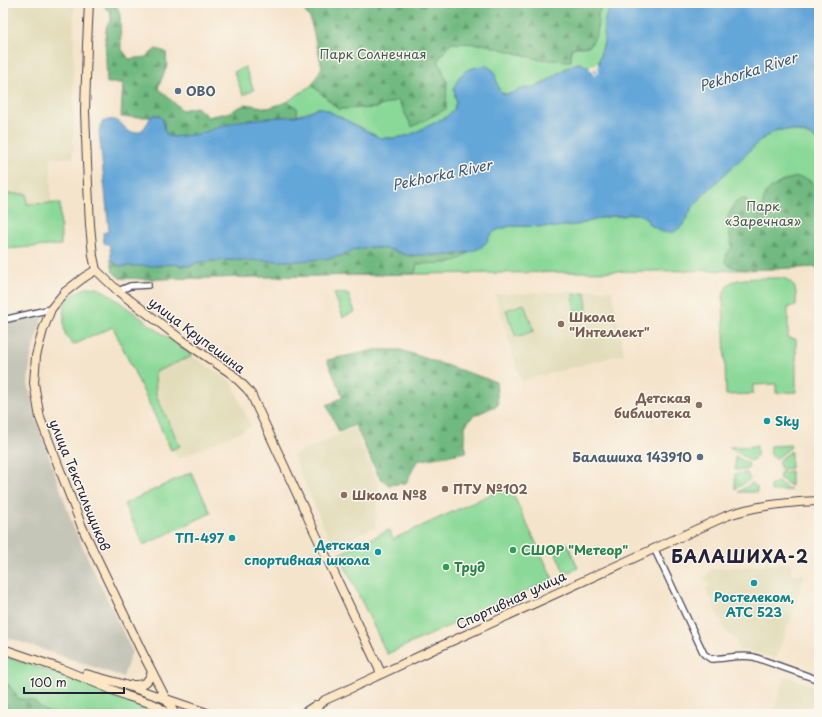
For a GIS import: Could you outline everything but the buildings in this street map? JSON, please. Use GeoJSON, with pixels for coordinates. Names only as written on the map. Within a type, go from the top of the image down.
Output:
{"type":"FeatureCollection","features":[{"type":"Feature","properties":{"kind":"main road"},"geometry":{"type":"LineString","coordinates":[[89,3],[85,111],[90,225],[96,270]]}},
{"type":"Feature","properties":{"kind":"main road","name":"улица Крупешина"},"geometry":{"type":"LineString","coordinates":[[96,270],[118,291],[182,340],[232,374],[247,389],[254,401],[381,674]]}},
{"type":"Feature","properties":{"kind":"main road","name":"улица Текстильщиков"},"geometry":{"type":"LineString","coordinates":[[96,270],[65,292],[51,309],[43,330],[36,356],[34,383],[40,418],[82,526],[152,672],[175,714]]}},
{"type":"Feature","properties":{"kind":"main road","name":"Спортивная улица"},"geometry":{"type":"LineString","coordinates":[[312,713],[325,700],[726,516],[749,509],[777,504],[801,501],[819,501]]}},
{"type":"Feature","properties":{"kind":"main road"},"geometry":{"type":"LineString","coordinates":[[3,649],[62,669],[127,696],[160,707],[168,714]]}},
{"type":"Feature","properties":{"kind":"main road"},"geometry":{"type":"LineString","coordinates":[[62,669],[119,683],[210,714]]}},
{"type":"Feature","properties":{"kind":"main road"},"geometry":{"type":"LineString","coordinates":[[119,683],[141,685],[148,681],[152,672]]}},
{"type":"Feature","properties":{"kind":"main road"},"geometry":{"type":"LineString","coordinates":[[302,714],[325,700]]}},
{"type":"Feature","properties":{"kind":"street"},"geometry":{"type":"LineString","coordinates":[[118,291],[130,286],[148,285]]}},
{"type":"Feature","properties":{"kind":"street"},"geometry":{"type":"LineString","coordinates":[[3,320],[51,309]]}},
{"type":"Feature","properties":{"kind":"street"},"geometry":{"type":"LineString","coordinates":[[654,548],[704,654],[711,659],[722,659],[731,656],[754,657],[819,680]]}},
{"type":"Feature","properties":{"kind":"shaded area"},"geometry":{"type":"Polygon","coordinates":[[[3,3],[74,3],[73,158],[51,158],[51,204],[27,204],[27,194],[3,194],[3,3]]]}},
{"type":"Feature","properties":{"kind":"shaded area","name":"Школа \"Интеллект\""},"geometry":{"type":"Polygon","coordinates":[[[612,290],[624,354],[521,381],[495,294],[612,290]]]}},
{"type":"Feature","properties":{"kind":"shaded area"},"geometry":{"type":"Polygon","coordinates":[[[44,313],[31,355],[28,383],[36,418],[74,529],[132,651],[123,677],[3,636],[3,323],[44,313]]]}},
{"type":"Feature","properties":{"kind":"shaded area"},"geometry":{"type":"Polygon","coordinates":[[[186,352],[228,380],[234,387],[251,427],[178,459],[138,373],[186,352]]]}},
{"type":"Feature","properties":{"kind":"shaded area","name":"Школа №8"},"geometry":{"type":"Polygon","coordinates":[[[354,428],[379,486],[375,522],[376,527],[332,546],[293,455],[354,428]]]}},
{"type":"Feature","properties":{"kind":"shaded area"},"geometry":{"type":"Polygon","coordinates":[[[791,563],[791,574],[804,574],[796,604],[776,658],[738,650],[736,640],[725,630],[706,589],[710,587],[704,577],[712,569],[791,563]]]}},
{"type":"Feature","properties":{"kind":"shaded area"},"geometry":{"type":"Polygon","coordinates":[[[785,676],[819,688],[819,714],[773,714],[785,676]]]}},
{"type":"Feature","properties":{"kind":"green space"},"geometry":{"type":"Polygon","coordinates":[[[105,3],[112,3],[118,8],[120,16],[121,48],[129,59],[146,57],[156,49],[166,52],[167,66],[158,88],[182,110],[197,107],[208,117],[230,112],[246,104],[268,108],[287,102],[297,108],[297,116],[267,118],[198,134],[174,137],[167,135],[164,130],[164,120],[155,115],[151,117],[121,117],[123,83],[107,83],[105,37],[107,25],[111,20],[110,10],[106,9],[105,3]]]}},
{"type":"Feature","properties":{"kind":"green space","name":"Парк Солнечная"},"geometry":{"type":"Polygon","coordinates":[[[298,3],[602,3],[598,14],[597,33],[590,46],[571,48],[571,61],[538,59],[483,44],[450,43],[438,60],[447,82],[446,109],[412,127],[398,100],[375,108],[338,109],[312,85],[322,67],[310,18],[298,3]]]}},
{"type":"Feature","properties":{"kind":"green space"},"geometry":{"type":"Polygon","coordinates":[[[602,3],[615,3],[611,6],[604,27],[604,41],[599,64],[587,67],[579,63],[573,64],[537,86],[507,94],[499,91],[496,78],[454,88],[456,102],[454,109],[446,117],[410,135],[396,138],[380,138],[323,108],[318,108],[297,116],[297,108],[287,102],[312,85],[338,109],[375,108],[398,99],[413,127],[447,82],[438,60],[450,43],[483,44],[538,59],[571,61],[571,48],[590,46],[597,33],[598,14],[602,3]]]}},
{"type":"Feature","properties":{"kind":"green space"},"geometry":{"type":"Polygon","coordinates":[[[245,67],[254,90],[243,95],[234,72],[245,67]]]}},
{"type":"Feature","properties":{"kind":"green space","name":"Парк «Заречная»"},"geometry":{"type":"Polygon","coordinates":[[[777,130],[799,132],[819,141],[819,267],[737,270],[149,279],[120,278],[113,272],[111,260],[486,243],[490,235],[497,230],[510,226],[555,227],[577,225],[601,218],[630,214],[638,214],[645,217],[649,224],[682,226],[692,208],[703,195],[762,139],[777,130]]]}},
{"type":"Feature","properties":{"kind":"green space"},"geometry":{"type":"Polygon","coordinates":[[[798,177],[807,179],[819,186],[819,267],[744,270],[729,266],[725,261],[727,253],[732,247],[727,218],[735,203],[742,199],[746,199],[748,205],[756,210],[762,209],[765,193],[780,182],[798,177]]]}},
{"type":"Feature","properties":{"kind":"green space"},"geometry":{"type":"Polygon","coordinates":[[[3,194],[27,194],[27,204],[60,203],[61,245],[3,249],[3,194]]]}},
{"type":"Feature","properties":{"kind":"green space"},"geometry":{"type":"Polygon","coordinates":[[[370,247],[392,250],[406,255],[451,255],[470,252],[460,259],[448,263],[417,264],[415,274],[150,279],[120,278],[113,272],[111,260],[120,266],[173,264],[191,266],[198,262],[229,260],[297,261],[341,256],[352,250],[370,247]]]}},
{"type":"Feature","properties":{"kind":"green space"},"geometry":{"type":"Polygon","coordinates":[[[756,278],[784,278],[792,283],[796,293],[796,306],[788,307],[788,338],[796,339],[796,392],[776,393],[776,384],[753,385],[753,394],[726,395],[723,297],[725,289],[734,281],[756,278]]]}},
{"type":"Feature","properties":{"kind":"green space"},"geometry":{"type":"Polygon","coordinates":[[[89,287],[97,288],[106,292],[192,356],[155,372],[156,395],[180,446],[171,450],[113,327],[73,345],[66,336],[64,330],[64,306],[68,299],[74,294],[89,287]]]}},
{"type":"Feature","properties":{"kind":"green space"},"geometry":{"type":"Polygon","coordinates":[[[334,293],[348,294],[355,312],[343,317],[334,293]]]}},
{"type":"Feature","properties":{"kind":"green space"},"geometry":{"type":"Polygon","coordinates":[[[586,293],[587,313],[575,314],[573,294],[586,293]]]}},
{"type":"Feature","properties":{"kind":"green space"},"geometry":{"type":"Polygon","coordinates":[[[524,304],[534,331],[516,337],[506,310],[524,304]]]}},
{"type":"Feature","properties":{"kind":"green space"},"geometry":{"type":"Polygon","coordinates":[[[375,350],[401,350],[496,382],[498,405],[473,416],[465,426],[465,445],[467,452],[417,461],[406,483],[389,485],[379,477],[355,425],[339,432],[327,405],[343,397],[327,360],[375,350]]]}},
{"type":"Feature","properties":{"kind":"green space"},"geometry":{"type":"Polygon","coordinates":[[[791,445],[791,447],[776,459],[771,455],[770,446],[791,445]]]}},
{"type":"Feature","properties":{"kind":"green space"},"geometry":{"type":"Polygon","coordinates":[[[757,446],[757,456],[751,461],[730,448],[730,447],[757,446]]]}},
{"type":"Feature","properties":{"kind":"green space"},"geometry":{"type":"Polygon","coordinates":[[[791,451],[791,468],[781,469],[778,461],[791,451]]]}},
{"type":"Feature","properties":{"kind":"green space"},"geometry":{"type":"Polygon","coordinates":[[[735,456],[749,464],[747,470],[735,470],[735,456]]]}},
{"type":"Feature","properties":{"kind":"green space"},"geometry":{"type":"Polygon","coordinates":[[[791,471],[791,486],[779,478],[781,472],[791,471]]]}},
{"type":"Feature","properties":{"kind":"green space"},"geometry":{"type":"Polygon","coordinates":[[[191,472],[211,513],[144,545],[124,504],[191,472]]]}},
{"type":"Feature","properties":{"kind":"green space"},"geometry":{"type":"Polygon","coordinates":[[[747,473],[750,480],[735,489],[735,474],[747,473]]]}},
{"type":"Feature","properties":{"kind":"green space"},"geometry":{"type":"Polygon","coordinates":[[[777,482],[791,490],[771,491],[770,486],[777,482]]]}},
{"type":"Feature","properties":{"kind":"green space"},"geometry":{"type":"Polygon","coordinates":[[[752,483],[757,487],[757,492],[738,492],[752,483]]]}},
{"type":"Feature","properties":{"kind":"green space","name":"Труд"},"geometry":{"type":"Polygon","coordinates":[[[509,486],[553,579],[387,654],[339,554],[389,530],[393,539],[509,486]]]}},
{"type":"Feature","properties":{"kind":"green space"},"geometry":{"type":"Polygon","coordinates":[[[567,543],[578,568],[565,574],[554,549],[567,543]]]}},
{"type":"Feature","properties":{"kind":"green space"},"geometry":{"type":"Polygon","coordinates":[[[3,656],[149,704],[160,714],[60,714],[47,712],[32,700],[19,699],[8,684],[3,683],[3,656]]]}},
{"type":"Feature","properties":{"kind":"green space"},"geometry":{"type":"Polygon","coordinates":[[[3,683],[8,684],[19,699],[32,700],[47,712],[60,714],[3,714],[3,683]]]}},
{"type":"Feature","properties":{"kind":"green space"},"geometry":{"type":"Polygon","coordinates":[[[110,684],[162,701],[165,707],[129,693],[110,684]]]}},
{"type":"Feature","properties":{"kind":"water","name":"Pekhorka River"},"geometry":{"type":"Polygon","coordinates":[[[615,3],[819,3],[819,141],[808,134],[793,130],[777,130],[762,139],[703,195],[692,208],[682,226],[674,232],[662,232],[649,224],[645,217],[638,214],[630,214],[601,218],[577,225],[555,227],[510,226],[497,230],[490,235],[486,243],[480,248],[470,252],[451,255],[406,255],[392,250],[370,247],[352,250],[341,256],[332,258],[297,261],[229,260],[198,262],[191,266],[173,264],[154,266],[120,266],[111,260],[110,245],[104,243],[103,233],[109,231],[99,131],[102,122],[116,120],[122,124],[127,131],[139,132],[146,126],[152,116],[158,115],[162,118],[167,135],[174,137],[198,134],[239,121],[297,116],[318,108],[323,108],[380,138],[396,138],[410,135],[446,117],[454,109],[456,102],[454,88],[459,77],[465,71],[485,65],[495,73],[498,87],[502,93],[507,94],[521,89],[538,86],[574,64],[580,63],[587,67],[599,64],[604,40],[605,18],[610,8],[615,3]]]}},
{"type":"Feature","properties":{"kind":"pier"},"geometry":{"type":"Polygon","coordinates":[[[598,63],[599,74],[596,69],[594,69],[596,75],[594,76],[589,66],[598,63]]]}},
{"type":"Feature","properties":{"kind":"place","name":"ОВО"},"geometry":{"type":"Point","coordinates":[178,91]}},
{"type":"Feature","properties":{"kind":"place","name":"Школа \"Интеллект\""},"geometry":{"type":"Point","coordinates":[561,324]}},
{"type":"Feature","properties":{"kind":"place","name":"Детская библиотека"},"geometry":{"type":"Point","coordinates":[699,405]}},
{"type":"Feature","properties":{"kind":"place","name":"Sky"},"geometry":{"type":"Point","coordinates":[767,421]}},
{"type":"Feature","properties":{"kind":"place","name":"Балашиха 143910"},"geometry":{"type":"Point","coordinates":[700,457]}},
{"type":"Feature","properties":{"kind":"place","name":"ПТУ №102"},"geometry":{"type":"Point","coordinates":[445,489]}},
{"type":"Feature","properties":{"kind":"place","name":"Школа №8"},"geometry":{"type":"Point","coordinates":[344,495]}},
{"type":"Feature","properties":{"kind":"place","name":"ТП-497"},"geometry":{"type":"Point","coordinates":[232,538]}},
{"type":"Feature","properties":{"kind":"place","name":"СШОР \"Метеор\""},"geometry":{"type":"Point","coordinates":[513,550]}},
{"type":"Feature","properties":{"kind":"place","name":"Детская спортивная школа"},"geometry":{"type":"Point","coordinates":[378,552]}},
{"type":"Feature","properties":{"kind":"place","name":"Труд"},"geometry":{"type":"Point","coordinates":[446,567]}},
{"type":"Feature","properties":{"kind":"place","name":"Ростелеком, АТС 523"},"geometry":{"type":"Point","coordinates":[754,583]}},
{"type":"Feature","properties":{"kind":"district","name":"БАЛАШИХА-2"},"geometry":{"type":"Point","coordinates":[740,557]}}]}
